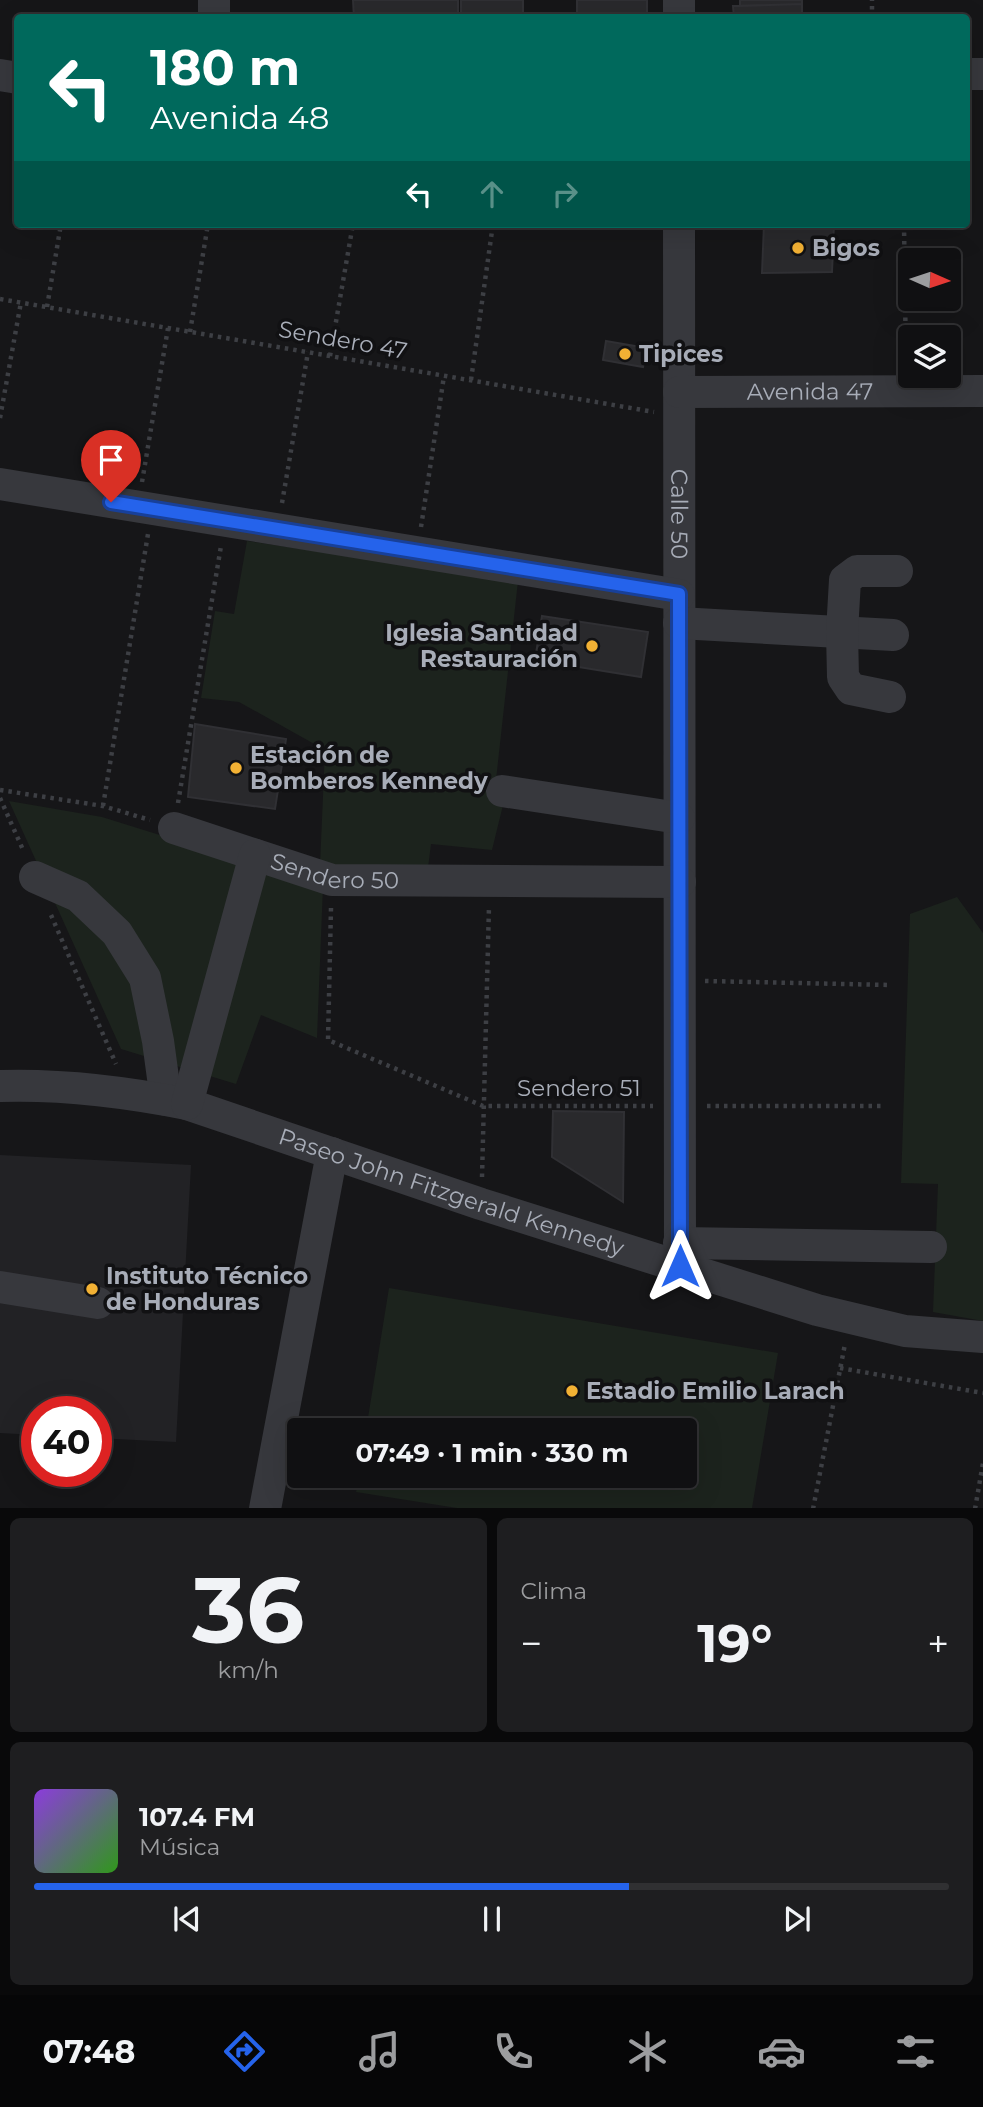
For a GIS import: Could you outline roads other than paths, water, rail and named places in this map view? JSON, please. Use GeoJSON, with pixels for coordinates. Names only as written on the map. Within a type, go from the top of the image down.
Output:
{"type":"FeatureCollection","features":[{"type":"Feature","properties":{"kind":"street","name":"Calle 50"},"geometry":{"type":"LineString","coordinates":[[679,228],[680,1255]]}},
{"type":"Feature","properties":{"kind":"street","name":"Avenida 47"},"geometry":{"type":"LineString","coordinates":[[679,404],[906,391],[983,391]]}},
{"type":"Feature","properties":{"kind":"street"},"geometry":{"type":"LineString","coordinates":[[0,484],[417,552],[679,609],[842,632],[893,635]]}},
{"type":"Feature","properties":{"kind":"street"},"geometry":{"type":"LineString","coordinates":[[890,697],[851,689],[843,677],[842,632],[845,580],[856,571],[897,571]]}},
{"type":"Feature","properties":{"kind":"street"},"geometry":{"type":"LineString","coordinates":[[502,791],[679,818]]}},
{"type":"Feature","properties":{"kind":"street","name":"Sendero 50"},"geometry":{"type":"LineString","coordinates":[[174,828],[332,880],[680,882]]}},
{"type":"Feature","properties":{"kind":"street"},"geometry":{"type":"LineString","coordinates":[[177,1102],[255,855]]}},
{"type":"Feature","properties":{"kind":"street"},"geometry":{"type":"LineString","coordinates":[[35,877],[78,896],[117,933],[145,978],[158,1041],[177,1102]]}},
{"type":"Feature","properties":{"kind":"street","name":"Paseo John Fitzgerald Kennedy"},"geometry":{"type":"LineString","coordinates":[[0,1086],[88,1088],[177,1102],[481,1204],[680,1255],[817,1310],[905,1331],[983,1337]]}},
{"type":"Feature","properties":{"kind":"street"},"geometry":{"type":"LineString","coordinates":[[270,1508],[332,1153]]}},
{"type":"Feature","properties":{"kind":"street"},"geometry":{"type":"LineString","coordinates":[[680,1255],[931,1247]]}},
{"type":"Feature","properties":{"kind":"street"},"geometry":{"type":"LineString","coordinates":[[0,1287],[98,1303]]}},
{"type":"Feature","properties":{"kind":"place","name":"Bigos"},"geometry":{"type":"Point","coordinates":[798,248]}},
{"type":"Feature","properties":{"kind":"place","name":"Tipices"},"geometry":{"type":"Point","coordinates":[625,354]}},
{"type":"Feature","properties":{"kind":"place","name":"Iglesia Santidad Restauración"},"geometry":{"type":"Point","coordinates":[592,646]}},
{"type":"Feature","properties":{"kind":"place","name":"Estación de Bomberos Kennedy"},"geometry":{"type":"Point","coordinates":[236,768]}},
{"type":"Feature","properties":{"kind":"place","name":"Instituto Técnico de Honduras"},"geometry":{"type":"Point","coordinates":[92,1289]}},
{"type":"Feature","properties":{"kind":"place","name":"Estadio Emilio Larach"},"geometry":{"type":"Point","coordinates":[572,1391]}}]}
